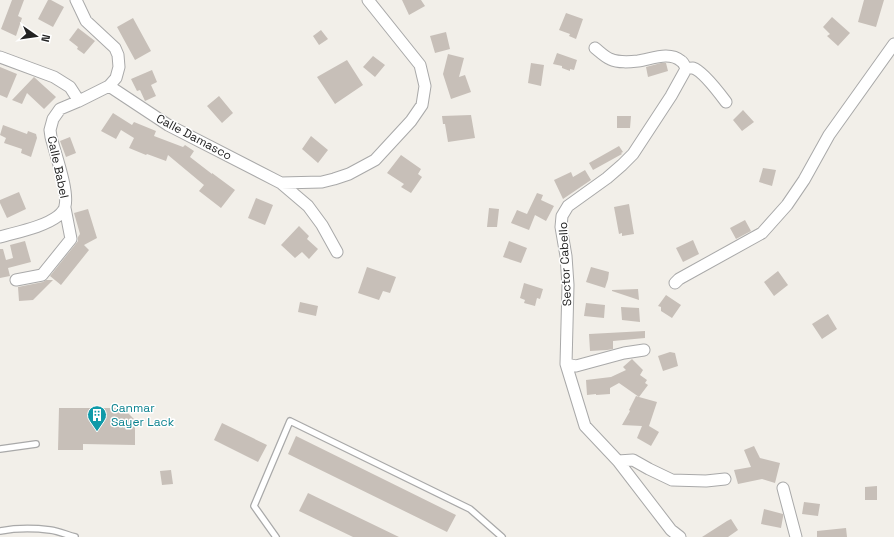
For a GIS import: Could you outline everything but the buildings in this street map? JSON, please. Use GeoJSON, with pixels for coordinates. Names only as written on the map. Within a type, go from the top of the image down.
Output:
{"type":"FeatureCollection","features":[{"type":"Feature","properties":{"kind":"street"},"geometry":{"type":"LineString","coordinates":[[76,0],[86,21],[115,48],[118,56],[119,67],[116,78],[109,86]]}},
{"type":"Feature","properties":{"kind":"street","name":"Calle Damasco"},"geometry":{"type":"LineString","coordinates":[[281,183],[328,181],[349,174],[375,160],[411,121],[422,105],[425,86],[420,65],[368,0]]}},
{"type":"Feature","properties":{"kind":"street"},"geometry":{"type":"LineString","coordinates":[[675,283],[679,279],[762,233],[787,205],[804,180],[829,135],[894,44]]}},
{"type":"Feature","properties":{"kind":"street"},"geometry":{"type":"LineString","coordinates":[[595,48],[608,59],[625,62],[665,56],[675,58],[682,61],[686,69],[692,68],[700,72],[713,85],[726,102]]}},
{"type":"Feature","properties":{"kind":"street"},"geometry":{"type":"LineString","coordinates":[[0,57],[54,77],[70,87],[79,101]]}},
{"type":"Feature","properties":{"kind":"street","name":"Sector Cabello"},"geometry":{"type":"LineString","coordinates":[[680,537],[671,530],[618,461],[585,426],[566,364],[568,285],[566,256],[561,227],[562,216],[568,206],[607,178],[633,154],[671,96],[686,69]]}},
{"type":"Feature","properties":{"kind":"street","name":"Calle Babel"},"geometry":{"type":"LineString","coordinates":[[0,237],[44,224],[60,216],[65,208],[66,198],[65,187],[50,130],[53,119],[60,109],[109,86]]}},
{"type":"Feature","properties":{"kind":"street","name":"Calle Damasco"},"geometry":{"type":"LineString","coordinates":[[109,86],[168,126],[281,183],[308,206],[322,224],[337,252]]}},
{"type":"Feature","properties":{"kind":"street"},"geometry":{"type":"LineString","coordinates":[[16,280],[42,275],[71,239],[65,208]]}},
{"type":"Feature","properties":{"kind":"street"},"geometry":{"type":"LineString","coordinates":[[566,364],[576,366],[624,353],[644,350]]}},
{"type":"Feature","properties":{"kind":"street"},"geometry":{"type":"LineString","coordinates":[[618,461],[633,460],[672,480],[706,481],[725,479]]}},
{"type":"Feature","properties":{"kind":"street"},"geometry":{"type":"LineString","coordinates":[[783,488],[796,537]]}},
{"type":"Feature","properties":{"kind":"lane"},"geometry":{"type":"LineString","coordinates":[[276,537],[254,506],[290,421],[470,509],[502,537]]}},
{"type":"Feature","properties":{"kind":"lane"},"geometry":{"type":"LineString","coordinates":[[0,449],[36,444]]}},
{"type":"Feature","properties":{"kind":"lane"},"geometry":{"type":"LineString","coordinates":[[0,531],[27,529],[51,530],[75,537]]}},
{"type":"Feature","properties":{"kind":"place","name":"Canmar Sayer Lack"},"geometry":{"type":"Point","coordinates":[97,432]}}]}
